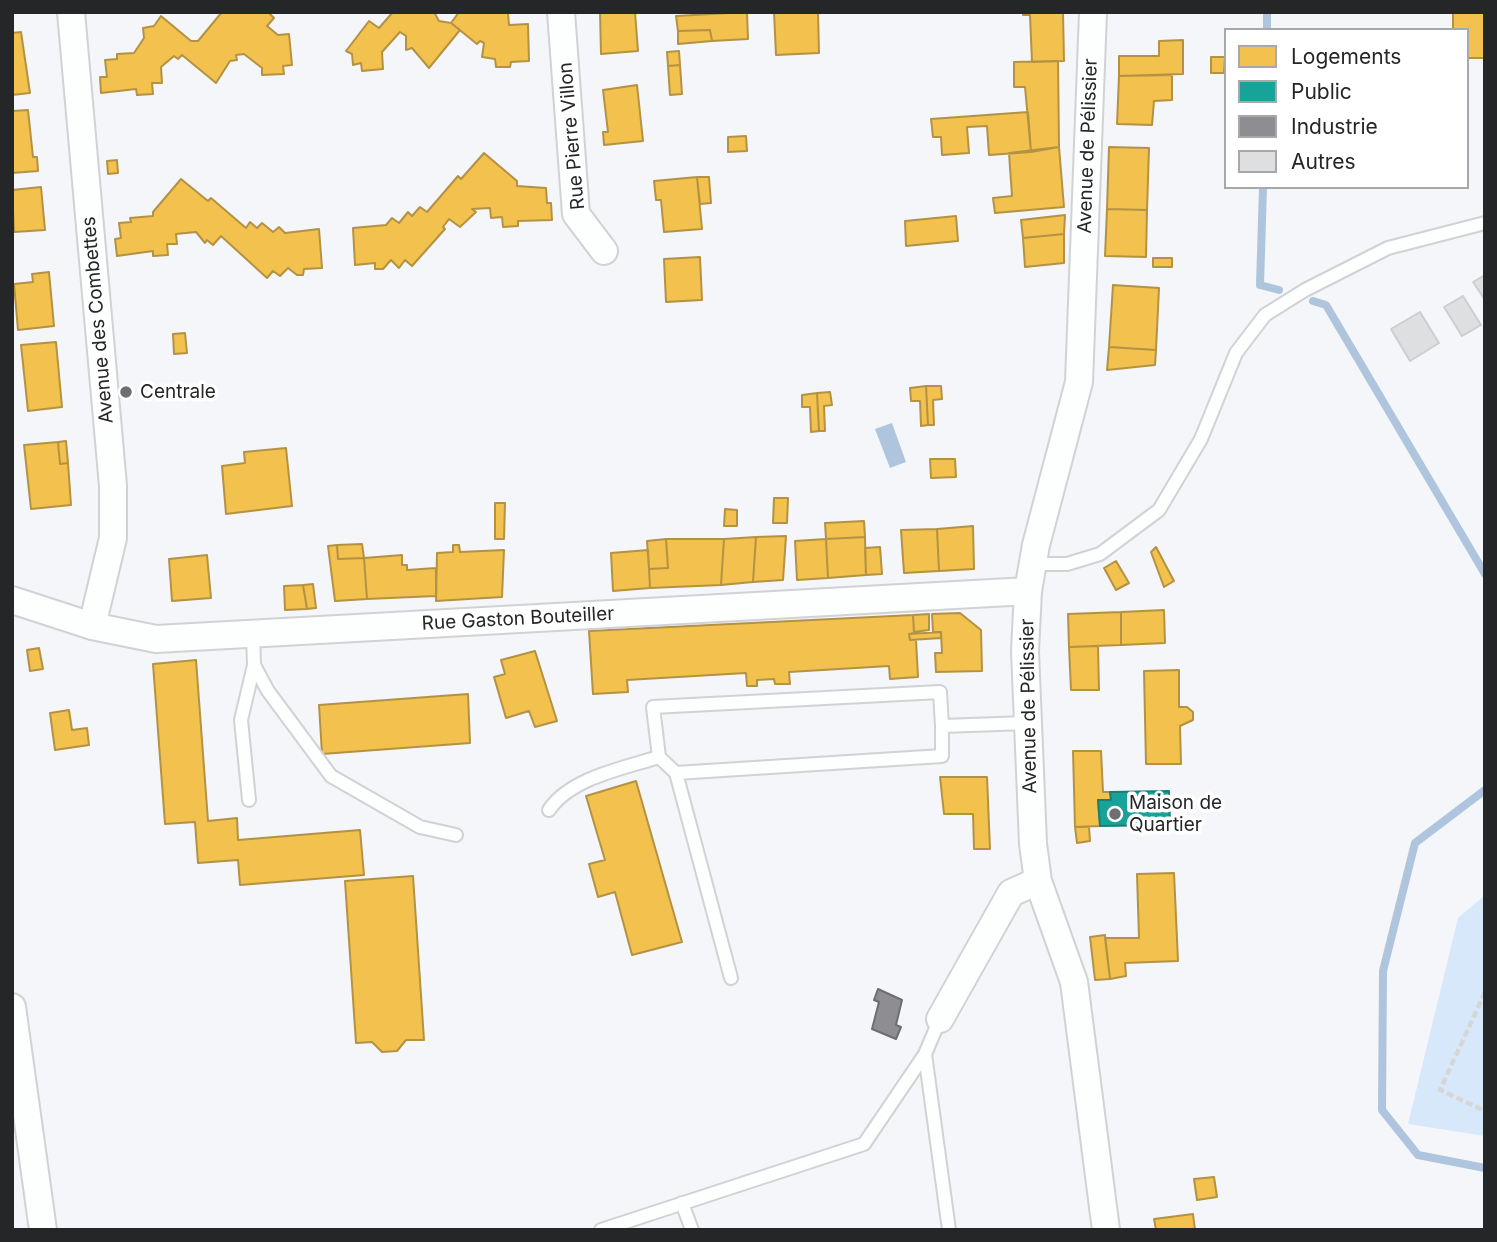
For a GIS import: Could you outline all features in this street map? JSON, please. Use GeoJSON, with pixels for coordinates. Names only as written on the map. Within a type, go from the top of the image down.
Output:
{"type":"FeatureCollection","features":[{"type":"Feature","properties":{"kind":"street","name":"Avenue des Combettes"},"geometry":{"type":"LineString","coordinates":[[71,12],[113,486],[113,538],[92,625]]}},
{"type":"Feature","properties":{"kind":"street","name":"Rue Pierre Villon"},"geometry":{"type":"LineString","coordinates":[[561,12],[576,214],[604,251]]}},
{"type":"Feature","properties":{"kind":"street","name":"Avenue de Pélissier"},"geometry":{"type":"LineString","coordinates":[[1093,12],[1079,382],[1033,564],[1028,592],[1025,651],[1038,881],[1074,982],[1106,1230]]}},
{"type":"Feature","properties":{"kind":"street","name":"Rue Gaston Bouteiller"},"geometry":{"type":"LineString","coordinates":[[12,600],[92,625],[156,639],[1028,592]]}},
{"type":"Feature","properties":{"kind":"street"},"geometry":{"type":"LineString","coordinates":[[940,1019],[1010,893],[1038,881]]}},
{"type":"Feature","properties":{"kind":"street"},"geometry":{"type":"LineString","coordinates":[[12,1007],[43,1230]]}},
{"type":"Feature","properties":{"kind":"lane"},"geometry":{"type":"LineString","coordinates":[[1033,564],[1067,564],[1100,554],[1159,510],[1201,439],[1236,353],[1265,315],[1305,290],[1388,248],[1485,223]]}},
{"type":"Feature","properties":{"kind":"lane"},"geometry":{"type":"LineString","coordinates":[[249,800],[241,720],[254,665],[253,634]]}},
{"type":"Feature","properties":{"kind":"lane"},"geometry":{"type":"LineString","coordinates":[[254,665],[290,723],[331,776],[420,827],[456,835]]}},
{"type":"Feature","properties":{"kind":"lane"},"geometry":{"type":"LineString","coordinates":[[676,772],[942,756],[940,692],[653,707],[659,757],[676,772],[731,978]]}},
{"type":"Feature","properties":{"kind":"lane"},"geometry":{"type":"LineString","coordinates":[[942,726],[1027,723]]}},
{"type":"Feature","properties":{"kind":"lane"},"geometry":{"type":"LineString","coordinates":[[550,810],[557,797],[600,776],[659,757]]}},
{"type":"Feature","properties":{"kind":"lane"},"geometry":{"type":"LineString","coordinates":[[601,1230],[864,1144],[925,1054],[940,1019]]}},
{"type":"Feature","properties":{"kind":"lane"},"geometry":{"type":"LineString","coordinates":[[925,1054],[949,1230]]}},
{"type":"Feature","properties":{"kind":"lane"},"geometry":{"type":"LineString","coordinates":[[682,1203],[692,1230]]}},
{"type":"Feature","properties":{"kind":"path"},"geometry":{"type":"LineString","coordinates":[[1485,992],[1440,1090],[1485,1111]]}},
{"type":"Feature","properties":{"kind":"shaded area"},"geometry":{"type":"Polygon","coordinates":[[[892,423],[906,462],[890,468],[875,429],[892,423]]]}},
{"type":"Feature","properties":{"kind":"shaded area"},"geometry":{"type":"Polygon","coordinates":[[[1485,895],[1485,1136],[1408,1124],[1458,918],[1485,895]]]}},
{"type":"Feature","properties":{"kind":"building: Logements"},"geometry":{"type":"Polygon","coordinates":[[[222,12],[268,12],[274,18],[267,26],[278,35],[289,34],[292,65],[283,66],[284,74],[262,75],[262,68],[244,54],[236,55],[237,60],[230,61],[216,83],[182,55],[178,59],[174,56],[161,67],[162,83],[152,83],[153,94],[137,95],[136,89],[101,93],[100,77],[107,77],[105,60],[117,59],[117,54],[134,53],[144,38],[143,28],[154,26],[161,16],[191,41],[198,41],[222,12]]]}},
{"type":"Feature","properties":{"kind":"building: Logements"},"geometry":{"type":"Polygon","coordinates":[[[393,12],[434,12],[439,21],[451,23],[460,30],[429,68],[412,48],[406,50],[406,36],[400,32],[382,52],[383,69],[362,71],[361,63],[353,65],[352,54],[346,51],[369,21],[379,28],[393,12]]]}},
{"type":"Feature","properties":{"kind":"building: Logements"},"geometry":{"type":"Polygon","coordinates":[[[459,12],[508,13],[509,25],[528,24],[529,61],[511,62],[510,67],[496,67],[495,59],[482,57],[484,43],[480,41],[477,44],[451,23],[459,12]]]}},
{"type":"Feature","properties":{"kind":"building: Logements"},"geometry":{"type":"Polygon","coordinates":[[[600,12],[635,12],[638,51],[601,54],[600,12]]]}},
{"type":"Feature","properties":{"kind":"building: Logements"},"geometry":{"type":"Polygon","coordinates":[[[747,12],[748,39],[712,41],[710,30],[678,31],[676,16],[747,12]]]}},
{"type":"Feature","properties":{"kind":"building: Logements"},"geometry":{"type":"Polygon","coordinates":[[[774,12],[818,12],[819,53],[776,55],[774,12]]]}},
{"type":"Feature","properties":{"kind":"building: Logements"},"geometry":{"type":"Polygon","coordinates":[[[1023,12],[1063,12],[1064,61],[1032,62],[1030,15],[1023,15],[1023,12]]]}},
{"type":"Feature","properties":{"kind":"building: Logements"},"geometry":{"type":"Polygon","coordinates":[[[1453,12],[1485,12],[1485,58],[1469,58],[1469,28],[1453,28],[1453,12]]]}},
{"type":"Feature","properties":{"kind":"building: Logements"},"geometry":{"type":"Polygon","coordinates":[[[710,30],[712,41],[678,44],[678,31],[710,30]]]}},
{"type":"Feature","properties":{"kind":"building: Logements"},"geometry":{"type":"Polygon","coordinates":[[[21,32],[30,93],[12,95],[12,33],[21,32]]]}},
{"type":"Feature","properties":{"kind":"building: Logements"},"geometry":{"type":"Polygon","coordinates":[[[1183,40],[1183,74],[1119,76],[1119,56],[1159,56],[1159,41],[1183,40]]]}},
{"type":"Feature","properties":{"kind":"building: Logements"},"geometry":{"type":"Polygon","coordinates":[[[679,51],[680,65],[668,66],[667,52],[679,51]]]}},
{"type":"Feature","properties":{"kind":"building: Logements"},"geometry":{"type":"Polygon","coordinates":[[[1211,57],[1224,57],[1224,73],[1211,73],[1211,57]]]}},
{"type":"Feature","properties":{"kind":"building: Logements"},"geometry":{"type":"Polygon","coordinates":[[[1058,61],[1059,147],[1031,152],[1025,87],[1014,87],[1014,62],[1058,61]]]}},
{"type":"Feature","properties":{"kind":"building: Logements"},"geometry":{"type":"Polygon","coordinates":[[[680,65],[682,94],[670,95],[668,66],[680,65]]]}},
{"type":"Feature","properties":{"kind":"building: Logements"},"geometry":{"type":"Polygon","coordinates":[[[1172,75],[1172,100],[1154,101],[1152,125],[1117,124],[1119,76],[1172,75]]]}},
{"type":"Feature","properties":{"kind":"building: Logements"},"geometry":{"type":"Polygon","coordinates":[[[637,85],[643,141],[604,145],[603,132],[608,132],[603,90],[637,85]]]}},
{"type":"Feature","properties":{"kind":"building: Logements"},"geometry":{"type":"Polygon","coordinates":[[[28,110],[33,157],[37,157],[38,171],[12,173],[12,111],[28,110]]]}},
{"type":"Feature","properties":{"kind":"building: Logements"},"geometry":{"type":"Polygon","coordinates":[[[1028,112],[1031,152],[989,155],[987,126],[967,127],[969,153],[942,155],[941,137],[933,137],[931,119],[1028,112]]]}},
{"type":"Feature","properties":{"kind":"building: Logements"},"geometry":{"type":"Polygon","coordinates":[[[746,136],[747,151],[728,152],[728,137],[746,136]]]}},
{"type":"Feature","properties":{"kind":"building: Logements"},"geometry":{"type":"Polygon","coordinates":[[[1059,147],[1064,207],[995,213],[993,198],[1012,196],[1009,153],[1059,147]]]}},
{"type":"Feature","properties":{"kind":"building: Logements"},"geometry":{"type":"Polygon","coordinates":[[[1109,147],[1149,148],[1147,210],[1107,209],[1109,147]]]}},
{"type":"Feature","properties":{"kind":"building: Logements"},"geometry":{"type":"Polygon","coordinates":[[[484,153],[517,181],[517,186],[546,188],[547,203],[551,203],[552,220],[518,221],[518,226],[503,227],[502,217],[491,218],[490,208],[472,209],[476,212],[460,227],[449,219],[443,227],[445,229],[412,266],[405,260],[399,268],[391,260],[383,269],[375,269],[375,263],[355,265],[353,228],[386,225],[392,218],[399,223],[408,212],[412,216],[420,207],[427,212],[458,176],[461,179],[484,153]]]}},
{"type":"Feature","properties":{"kind":"building: Logements"},"geometry":{"type":"Polygon","coordinates":[[[117,160],[118,173],[108,174],[107,161],[117,160]]]}},
{"type":"Feature","properties":{"kind":"building: Logements"},"geometry":{"type":"Polygon","coordinates":[[[697,177],[709,177],[711,203],[700,204],[697,177]]]}},
{"type":"Feature","properties":{"kind":"building: Logements"},"geometry":{"type":"Polygon","coordinates":[[[697,177],[702,229],[664,232],[661,200],[656,200],[654,181],[697,177]]]}},
{"type":"Feature","properties":{"kind":"building: Logements"},"geometry":{"type":"Polygon","coordinates":[[[181,179],[208,201],[211,198],[246,228],[250,222],[257,228],[262,223],[273,232],[279,227],[285,233],[319,229],[322,268],[304,269],[303,275],[297,275],[288,268],[280,276],[273,271],[267,278],[221,236],[213,245],[207,240],[205,243],[196,232],[176,234],[177,244],[167,244],[168,255],[153,256],[153,251],[117,256],[115,239],[121,238],[119,223],[131,222],[130,218],[153,216],[153,212],[181,179]]]}},
{"type":"Feature","properties":{"kind":"building: Logements"},"geometry":{"type":"Polygon","coordinates":[[[41,187],[45,230],[14,232],[12,190],[41,187]]]}},
{"type":"Feature","properties":{"kind":"building: Logements"},"geometry":{"type":"Polygon","coordinates":[[[1107,209],[1147,210],[1146,257],[1105,256],[1107,209]]]}},
{"type":"Feature","properties":{"kind":"building: Logements"},"geometry":{"type":"Polygon","coordinates":[[[1065,215],[1064,234],[1023,238],[1021,220],[1065,215]]]}},
{"type":"Feature","properties":{"kind":"building: Logements"},"geometry":{"type":"Polygon","coordinates":[[[956,216],[958,241],[906,246],[905,221],[956,216]]]}},
{"type":"Feature","properties":{"kind":"building: Logements"},"geometry":{"type":"Polygon","coordinates":[[[1064,234],[1064,263],[1025,267],[1023,238],[1064,234]]]}},
{"type":"Feature","properties":{"kind":"building: Logements"},"geometry":{"type":"Polygon","coordinates":[[[700,257],[702,300],[666,302],[664,259],[700,257]]]}},
{"type":"Feature","properties":{"kind":"building: Logements"},"geometry":{"type":"Polygon","coordinates":[[[1153,258],[1172,258],[1172,267],[1153,267],[1153,258]]]}},
{"type":"Feature","properties":{"kind":"building: Logements"},"geometry":{"type":"Polygon","coordinates":[[[49,272],[54,326],[18,330],[14,284],[33,282],[32,274],[49,272]]]}},
{"type":"Feature","properties":{"kind":"building: Logements"},"geometry":{"type":"Polygon","coordinates":[[[1113,285],[1159,288],[1156,350],[1109,347],[1113,285]]]}},
{"type":"Feature","properties":{"kind":"building: Logements"},"geometry":{"type":"Polygon","coordinates":[[[185,333],[187,353],[174,354],[173,334],[185,333]]]}},
{"type":"Feature","properties":{"kind":"building: Logements"},"geometry":{"type":"Polygon","coordinates":[[[56,342],[62,407],[28,411],[21,345],[56,342]]]}},
{"type":"Feature","properties":{"kind":"building: Logements"},"geometry":{"type":"Polygon","coordinates":[[[1109,347],[1156,350],[1155,365],[1107,370],[1109,347]]]}},
{"type":"Feature","properties":{"kind":"building: Logements"},"geometry":{"type":"Polygon","coordinates":[[[926,386],[941,386],[942,399],[933,400],[934,425],[928,425],[926,386]]]}},
{"type":"Feature","properties":{"kind":"building: Logements"},"geometry":{"type":"Polygon","coordinates":[[[926,386],[928,425],[921,426],[920,401],[911,401],[910,388],[926,386]]]}},
{"type":"Feature","properties":{"kind":"building: Logements"},"geometry":{"type":"Polygon","coordinates":[[[830,392],[832,405],[824,406],[825,431],[819,431],[817,393],[830,392]]]}},
{"type":"Feature","properties":{"kind":"building: Logements"},"geometry":{"type":"Polygon","coordinates":[[[817,393],[819,431],[811,432],[810,407],[802,407],[802,395],[817,393]]]}},
{"type":"Feature","properties":{"kind":"building: Logements"},"geometry":{"type":"Polygon","coordinates":[[[66,441],[68,463],[60,464],[58,442],[66,441]]]}},
{"type":"Feature","properties":{"kind":"building: Logements"},"geometry":{"type":"Polygon","coordinates":[[[58,442],[60,464],[68,463],[71,505],[31,509],[24,445],[58,442]]]}},
{"type":"Feature","properties":{"kind":"building: Logements"},"geometry":{"type":"Polygon","coordinates":[[[286,448],[292,506],[226,514],[222,466],[245,463],[244,452],[286,448]]]}},
{"type":"Feature","properties":{"kind":"building: Logements"},"geometry":{"type":"Polygon","coordinates":[[[930,459],[955,459],[956,477],[931,478],[930,459]]]}},
{"type":"Feature","properties":{"kind":"building: Logements"},"geometry":{"type":"Polygon","coordinates":[[[774,498],[788,498],[787,523],[773,523],[774,498]]]}},
{"type":"Feature","properties":{"kind":"building: Logements"},"geometry":{"type":"Polygon","coordinates":[[[495,503],[505,503],[504,539],[495,539],[495,503]]]}},
{"type":"Feature","properties":{"kind":"building: Logements"},"geometry":{"type":"Polygon","coordinates":[[[725,509],[737,510],[737,526],[724,526],[725,509]]]}},
{"type":"Feature","properties":{"kind":"building: Logements"},"geometry":{"type":"Polygon","coordinates":[[[864,521],[865,537],[826,539],[825,523],[864,521]]]}},
{"type":"Feature","properties":{"kind":"building: Logements"},"geometry":{"type":"Polygon","coordinates":[[[973,526],[974,569],[939,571],[937,529],[973,526]]]}},
{"type":"Feature","properties":{"kind":"building: Logements"},"geometry":{"type":"Polygon","coordinates":[[[937,529],[939,571],[904,573],[901,530],[937,529]]]}},
{"type":"Feature","properties":{"kind":"building: Logements"},"geometry":{"type":"Polygon","coordinates":[[[786,536],[783,580],[753,582],[756,537],[786,536]]]}},
{"type":"Feature","properties":{"kind":"building: Logements"},"geometry":{"type":"Polygon","coordinates":[[[756,537],[753,582],[721,585],[724,539],[756,537]]]}},
{"type":"Feature","properties":{"kind":"building: Logements"},"geometry":{"type":"Polygon","coordinates":[[[865,537],[866,575],[828,578],[826,539],[865,537]]]}},
{"type":"Feature","properties":{"kind":"building: Logements"},"geometry":{"type":"Polygon","coordinates":[[[666,539],[724,539],[721,585],[650,588],[649,569],[668,568],[666,539]]]}},
{"type":"Feature","properties":{"kind":"building: Logements"},"geometry":{"type":"Polygon","coordinates":[[[666,539],[668,568],[649,569],[647,541],[666,539]]]}},
{"type":"Feature","properties":{"kind":"building: Logements"},"geometry":{"type":"Polygon","coordinates":[[[826,539],[828,578],[797,580],[795,541],[826,539]]]}},
{"type":"Feature","properties":{"kind":"building: Logements"},"geometry":{"type":"Polygon","coordinates":[[[362,544],[364,558],[338,559],[337,545],[362,544]]]}},
{"type":"Feature","properties":{"kind":"building: Logements"},"geometry":{"type":"Polygon","coordinates":[[[337,545],[338,559],[364,558],[367,599],[335,601],[328,546],[337,545]]]}},
{"type":"Feature","properties":{"kind":"building: Logements"},"geometry":{"type":"Polygon","coordinates":[[[453,545],[459,545],[460,552],[504,550],[502,597],[436,601],[437,553],[453,552],[453,545]]]}},
{"type":"Feature","properties":{"kind":"building: Logements"},"geometry":{"type":"Polygon","coordinates":[[[880,547],[882,574],[866,575],[865,548],[880,547]]]}},
{"type":"Feature","properties":{"kind":"building: Logements"},"geometry":{"type":"Polygon","coordinates":[[[1156,547],[1174,581],[1164,587],[1151,552],[1156,547]]]}},
{"type":"Feature","properties":{"kind":"building: Logements"},"geometry":{"type":"Polygon","coordinates":[[[648,550],[650,588],[613,591],[611,553],[648,550]]]}},
{"type":"Feature","properties":{"kind":"building: Logements"},"geometry":{"type":"Polygon","coordinates":[[[207,555],[211,598],[172,601],[169,559],[207,555]]]}},
{"type":"Feature","properties":{"kind":"building: Logements"},"geometry":{"type":"Polygon","coordinates":[[[402,555],[402,565],[407,565],[407,570],[436,568],[436,596],[367,599],[364,558],[402,555]]]}},
{"type":"Feature","properties":{"kind":"building: Logements"},"geometry":{"type":"Polygon","coordinates":[[[1116,561],[1129,583],[1116,590],[1104,568],[1116,561]]]}},
{"type":"Feature","properties":{"kind":"building: Logements"},"geometry":{"type":"Polygon","coordinates":[[[313,584],[316,608],[307,609],[303,585],[313,584]]]}},
{"type":"Feature","properties":{"kind":"building: Logements"},"geometry":{"type":"Polygon","coordinates":[[[303,585],[307,609],[285,610],[284,586],[303,585]]]}},
{"type":"Feature","properties":{"kind":"building: Logements"},"geometry":{"type":"Polygon","coordinates":[[[1164,610],[1165,643],[1121,645],[1121,612],[1164,610]]]}},
{"type":"Feature","properties":{"kind":"building: Logements"},"geometry":{"type":"Polygon","coordinates":[[[1121,612],[1121,645],[1069,647],[1068,614],[1121,612]]]}},
{"type":"Feature","properties":{"kind":"building: Logements"},"geometry":{"type":"Polygon","coordinates":[[[960,613],[981,630],[982,671],[936,672],[935,653],[942,653],[941,632],[933,632],[932,614],[960,613]]]}},
{"type":"Feature","properties":{"kind":"building: Logements"},"geometry":{"type":"Polygon","coordinates":[[[929,614],[929,630],[914,632],[913,615],[929,614]]]}},
{"type":"Feature","properties":{"kind":"building: Logements"},"geometry":{"type":"Polygon","coordinates":[[[913,615],[914,633],[909,634],[910,640],[916,640],[918,677],[890,679],[889,666],[789,672],[790,684],[775,684],[774,679],[757,680],[757,686],[747,686],[746,673],[627,680],[628,692],[593,694],[589,631],[913,615]]]}},
{"type":"Feature","properties":{"kind":"building: Logements"},"geometry":{"type":"Polygon","coordinates":[[[941,632],[941,638],[910,640],[909,634],[941,632]]]}},
{"type":"Feature","properties":{"kind":"building: Logements"},"geometry":{"type":"Polygon","coordinates":[[[1098,646],[1099,690],[1071,690],[1069,647],[1098,646]]]}},
{"type":"Feature","properties":{"kind":"building: Logements"},"geometry":{"type":"Polygon","coordinates":[[[39,648],[43,669],[30,671],[27,650],[39,648]]]}},
{"type":"Feature","properties":{"kind":"building: Logements"},"geometry":{"type":"Polygon","coordinates":[[[535,651],[557,721],[535,727],[529,711],[506,718],[494,677],[505,674],[501,660],[535,651]]]}},
{"type":"Feature","properties":{"kind":"building: Logements"},"geometry":{"type":"Polygon","coordinates":[[[196,660],[208,821],[237,818],[238,840],[360,830],[364,875],[240,885],[238,860],[198,863],[195,822],[165,824],[153,664],[196,660]]]}},
{"type":"Feature","properties":{"kind":"building: Logements"},"geometry":{"type":"Polygon","coordinates":[[[1179,670],[1179,707],[1187,707],[1193,712],[1193,720],[1180,726],[1181,764],[1146,764],[1144,671],[1179,670]]]}},
{"type":"Feature","properties":{"kind":"building: Logements"},"geometry":{"type":"Polygon","coordinates":[[[468,694],[470,743],[322,754],[319,705],[468,694]]]}},
{"type":"Feature","properties":{"kind":"building: Logements"},"geometry":{"type":"Polygon","coordinates":[[[69,710],[72,730],[87,728],[89,745],[55,750],[50,713],[69,710]]]}},
{"type":"Feature","properties":{"kind":"building: Logements"},"geometry":{"type":"Polygon","coordinates":[[[1073,751],[1101,751],[1103,792],[1110,792],[1111,800],[1098,800],[1100,826],[1075,827],[1073,751]]]}},
{"type":"Feature","properties":{"kind":"building: Logements"},"geometry":{"type":"Polygon","coordinates":[[[940,777],[987,777],[990,849],[974,849],[973,814],[944,814],[940,777]]]}},
{"type":"Feature","properties":{"kind":"building: Logements"},"geometry":{"type":"Polygon","coordinates":[[[636,781],[682,942],[632,955],[615,892],[598,897],[589,864],[605,860],[586,796],[636,781]]]}},
{"type":"Feature","properties":{"kind":"building: Logements"},"geometry":{"type":"Polygon","coordinates":[[[1075,827],[1089,827],[1090,841],[1077,843],[1075,827]]]}},
{"type":"Feature","properties":{"kind":"building: Logements"},"geometry":{"type":"Polygon","coordinates":[[[1174,873],[1178,961],[1125,963],[1126,976],[1110,979],[1105,938],[1139,938],[1137,874],[1174,873]]]}},
{"type":"Feature","properties":{"kind":"building: Logements"},"geometry":{"type":"Polygon","coordinates":[[[413,876],[424,1040],[406,1040],[397,1051],[382,1052],[372,1042],[356,1043],[345,881],[413,876]]]}},
{"type":"Feature","properties":{"kind":"building: Logements"},"geometry":{"type":"Polygon","coordinates":[[[1105,935],[1110,979],[1095,980],[1090,937],[1105,935]]]}},
{"type":"Feature","properties":{"kind":"building: Logements"},"geometry":{"type":"Polygon","coordinates":[[[1214,1177],[1217,1197],[1197,1200],[1194,1179],[1214,1177]]]}},
{"type":"Feature","properties":{"kind":"building: Logements"},"geometry":{"type":"Polygon","coordinates":[[[1193,1214],[1195,1230],[1156,1230],[1154,1219],[1193,1214]]]}},
{"type":"Feature","properties":{"kind":"building: Public"},"geometry":{"type":"Polygon","coordinates":[[[1169,791],[1170,825],[1100,826],[1098,800],[1111,800],[1110,792],[1169,791]]]}},
{"type":"Feature","properties":{"kind":"building: Industrie"},"geometry":{"type":"Polygon","coordinates":[[[878,989],[902,1000],[896,1025],[901,1027],[896,1039],[872,1029],[879,1002],[874,1000],[878,989]]]}},
{"type":"Feature","properties":{"kind":"building: Autres"},"geometry":{"type":"Polygon","coordinates":[[[1485,275],[1485,300],[1473,282],[1485,275]]]}},
{"type":"Feature","properties":{"kind":"building: Autres"},"geometry":{"type":"Polygon","coordinates":[[[1463,296],[1481,325],[1462,336],[1444,307],[1463,296]]]}},
{"type":"Feature","properties":{"kind":"building: Autres"},"geometry":{"type":"Polygon","coordinates":[[[1420,312],[1439,343],[1410,361],[1391,329],[1420,312]]]}},
{"type":"Feature","properties":{"kind":"waterway"},"geometry":{"type":"LineString","coordinates":[[1267,12],[1267,28]]}},
{"type":"Feature","properties":{"kind":"waterway"},"geometry":{"type":"LineString","coordinates":[[1263,189],[1260,285],[1279,290]]}},
{"type":"Feature","properties":{"kind":"waterway"},"geometry":{"type":"LineString","coordinates":[[1313,301],[1326,305],[1485,574]]}},
{"type":"Feature","properties":{"kind":"waterway"},"geometry":{"type":"LineString","coordinates":[[1485,790],[1415,843],[1383,971],[1382,1110],[1418,1155],[1485,1168]]}},
{"type":"Feature","properties":{"kind":"place","name":"Centrale"},"geometry":{"type":"Point","coordinates":[126,392]}},
{"type":"Feature","properties":{"kind":"place","name":"Maison de Quartier"},"geometry":{"type":"Point","coordinates":[1115,814]}}]}
